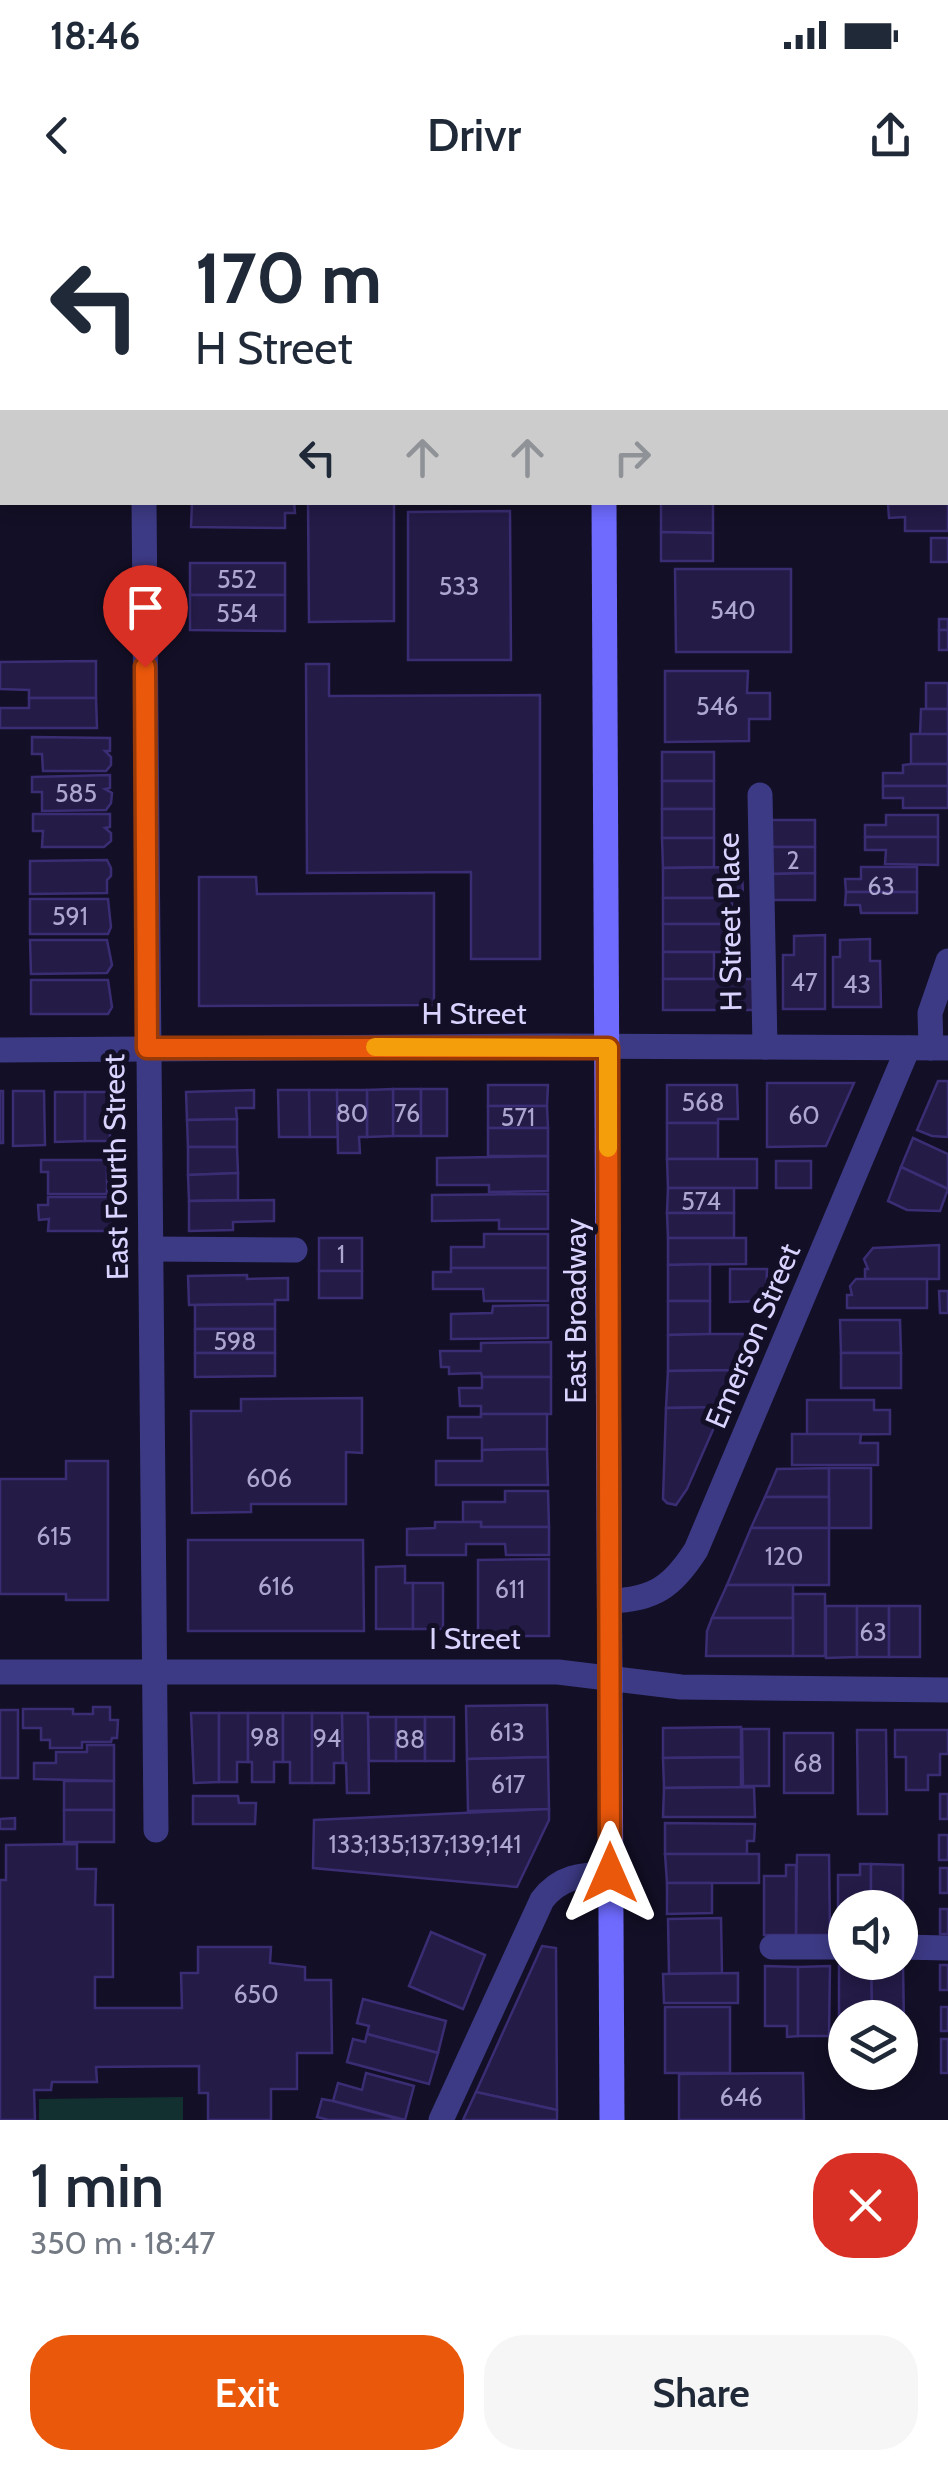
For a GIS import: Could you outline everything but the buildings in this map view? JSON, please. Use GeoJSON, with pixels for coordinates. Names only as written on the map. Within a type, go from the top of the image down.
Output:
{"type":"FeatureCollection","features":[{"type":"Feature","properties":{"kind":"main road","name":"East Broadway"},"geometry":{"type":"LineString","coordinates":[[604,505],[612,2120]]}},
{"type":"Feature","properties":{"kind":"street","name":"East Fourth Street"},"geometry":{"type":"LineString","coordinates":[[144,505],[156,1830]]}},
{"type":"Feature","properties":{"kind":"street","name":"H Street Place"},"geometry":{"type":"LineString","coordinates":[[760,795],[764,1048]]}},
{"type":"Feature","properties":{"kind":"street","name":"Emerson Street"},"geometry":{"type":"LineString","coordinates":[[610,1601],[660,1591],[672,1582],[696,1550],[929,1048],[930,1013],[948,961]]}},
{"type":"Feature","properties":{"kind":"street","name":"H Street"},"geometry":{"type":"LineString","coordinates":[[0,1050],[929,1048]]}},
{"type":"Feature","properties":{"kind":"street"},"geometry":{"type":"LineString","coordinates":[[151,1249],[296,1250]]}},
{"type":"Feature","properties":{"kind":"street","name":"I Street"},"geometry":{"type":"LineString","coordinates":[[0,1672],[543,1672],[681,1686],[948,1690]]}},
{"type":"Feature","properties":{"kind":"street"},"geometry":{"type":"LineString","coordinates":[[441,2120],[542,1900],[574,1876],[610,1873]]}},
{"type":"Feature","properties":{"kind":"street"},"geometry":{"type":"LineString","coordinates":[[772,1947],[828,1947]]}},
{"type":"Feature","properties":{"kind":"street"},"geometry":{"type":"LineString","coordinates":[[918,1947],[948,1948]]}},
{"type":"Feature","properties":{"kind":"green space"},"geometry":{"type":"Polygon","coordinates":[[[183,2097],[183,2120],[39,2120],[39,2099],[183,2097]]]}},
{"type":"Feature","properties":{"kind":"slow traffic"},"geometry":{"type":"LineString","coordinates":[[375,1047],[608,1048],[608,1148]]}},
{"type":"Feature","properties":{"kind":"route"},"geometry":{"type":"LineString","coordinates":[[145,667],[147,1048],[608,1048],[610,1873]]}}]}
